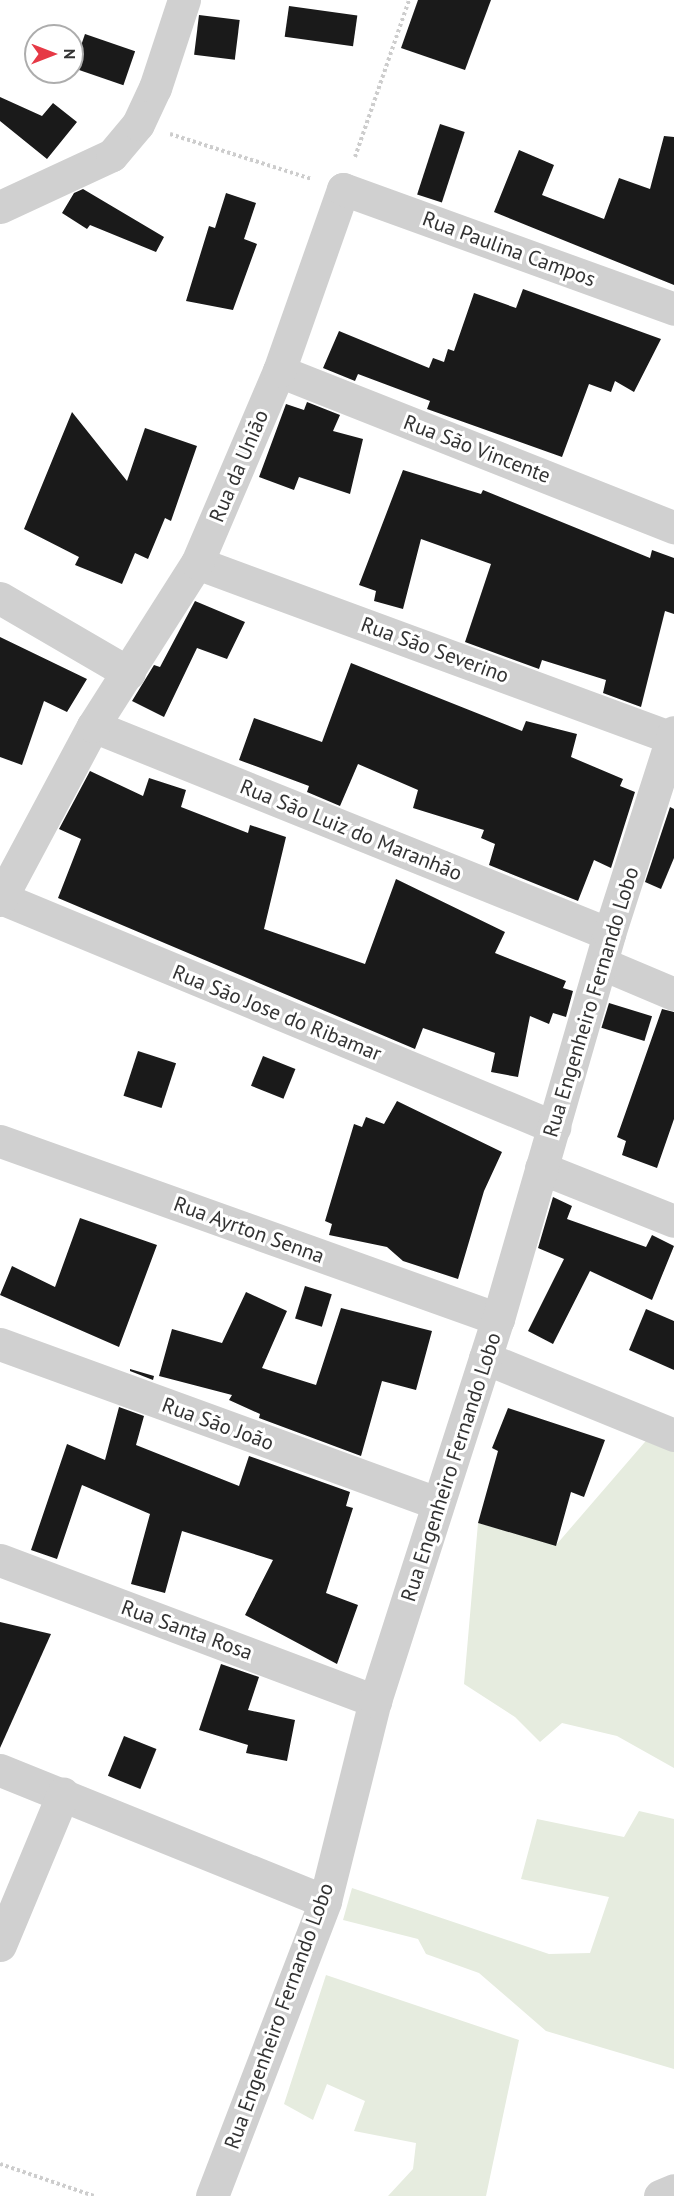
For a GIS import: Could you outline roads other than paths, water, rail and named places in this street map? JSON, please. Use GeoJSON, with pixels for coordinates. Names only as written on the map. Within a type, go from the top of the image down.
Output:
{"type":"FeatureCollection","features":[{"type":"Feature","properties":{"kind":"street"},"geometry":{"type":"LineString","coordinates":[[0,207],[112,155],[138,124],[184,0]]}},
{"type":"Feature","properties":{"kind":"street","name":"Rua Paulina Campos"},"geometry":{"type":"LineString","coordinates":[[343,189],[674,309]]}},
{"type":"Feature","properties":{"kind":"street","name":"Rua da União"},"geometry":{"type":"LineString","coordinates":[[0,899],[93,726],[129,673],[197,563],[279,371],[343,189]]}},
{"type":"Feature","properties":{"kind":"street","name":"Rua São Vincente"},"geometry":{"type":"LineString","coordinates":[[279,371],[674,527]]}},
{"type":"Feature","properties":{"kind":"street","name":"Rua São Severino"},"geometry":{"type":"LineString","coordinates":[[197,563],[673,735]]}},
{"type":"Feature","properties":{"kind":"street"},"geometry":{"type":"LineString","coordinates":[[0,598],[129,673]]}},
{"type":"Feature","properties":{"kind":"street","name":"Rua São Luiz do Maranhão"},"geometry":{"type":"LineString","coordinates":[[93,726],[606,949],[674,994]]}},
{"type":"Feature","properties":{"kind":"street","name":"Rua Engenheiro Fernando Lobo"},"geometry":{"type":"LineString","coordinates":[[212,2196],[325,1901],[375,1701],[436,1503],[498,1318],[606,949],[668,776],[673,735]]}},
{"type":"Feature","properties":{"kind":"street","name":"Rua São Jose do Ribamar"},"geometry":{"type":"LineString","coordinates":[[0,899],[554,1127]]}},
{"type":"Feature","properties":{"kind":"street","name":"Rua Ayrton Senna"},"geometry":{"type":"LineString","coordinates":[[0,1141],[498,1318]]}},
{"type":"Feature","properties":{"kind":"street"},"geometry":{"type":"LineString","coordinates":[[541,1168],[674,1221]]}},
{"type":"Feature","properties":{"kind":"street","name":"Rua São João"},"geometry":{"type":"LineString","coordinates":[[0,1344],[436,1503]]}},
{"type":"Feature","properties":{"kind":"street"},"geometry":{"type":"LineString","coordinates":[[485,1358],[674,1435]]}},
{"type":"Feature","properties":{"kind":"street","name":"Rua Santa Rosa"},"geometry":{"type":"LineString","coordinates":[[0,1560],[375,1701]]}},
{"type":"Feature","properties":{"kind":"street"},"geometry":{"type":"LineString","coordinates":[[0,1770],[325,1901]]}},
{"type":"Feature","properties":{"kind":"street"},"geometry":{"type":"LineString","coordinates":[[0,1945],[63,1794]]}},
{"type":"Feature","properties":{"kind":"street"},"geometry":{"type":"LineString","coordinates":[[660,2196],[674,2190]]}}]}
